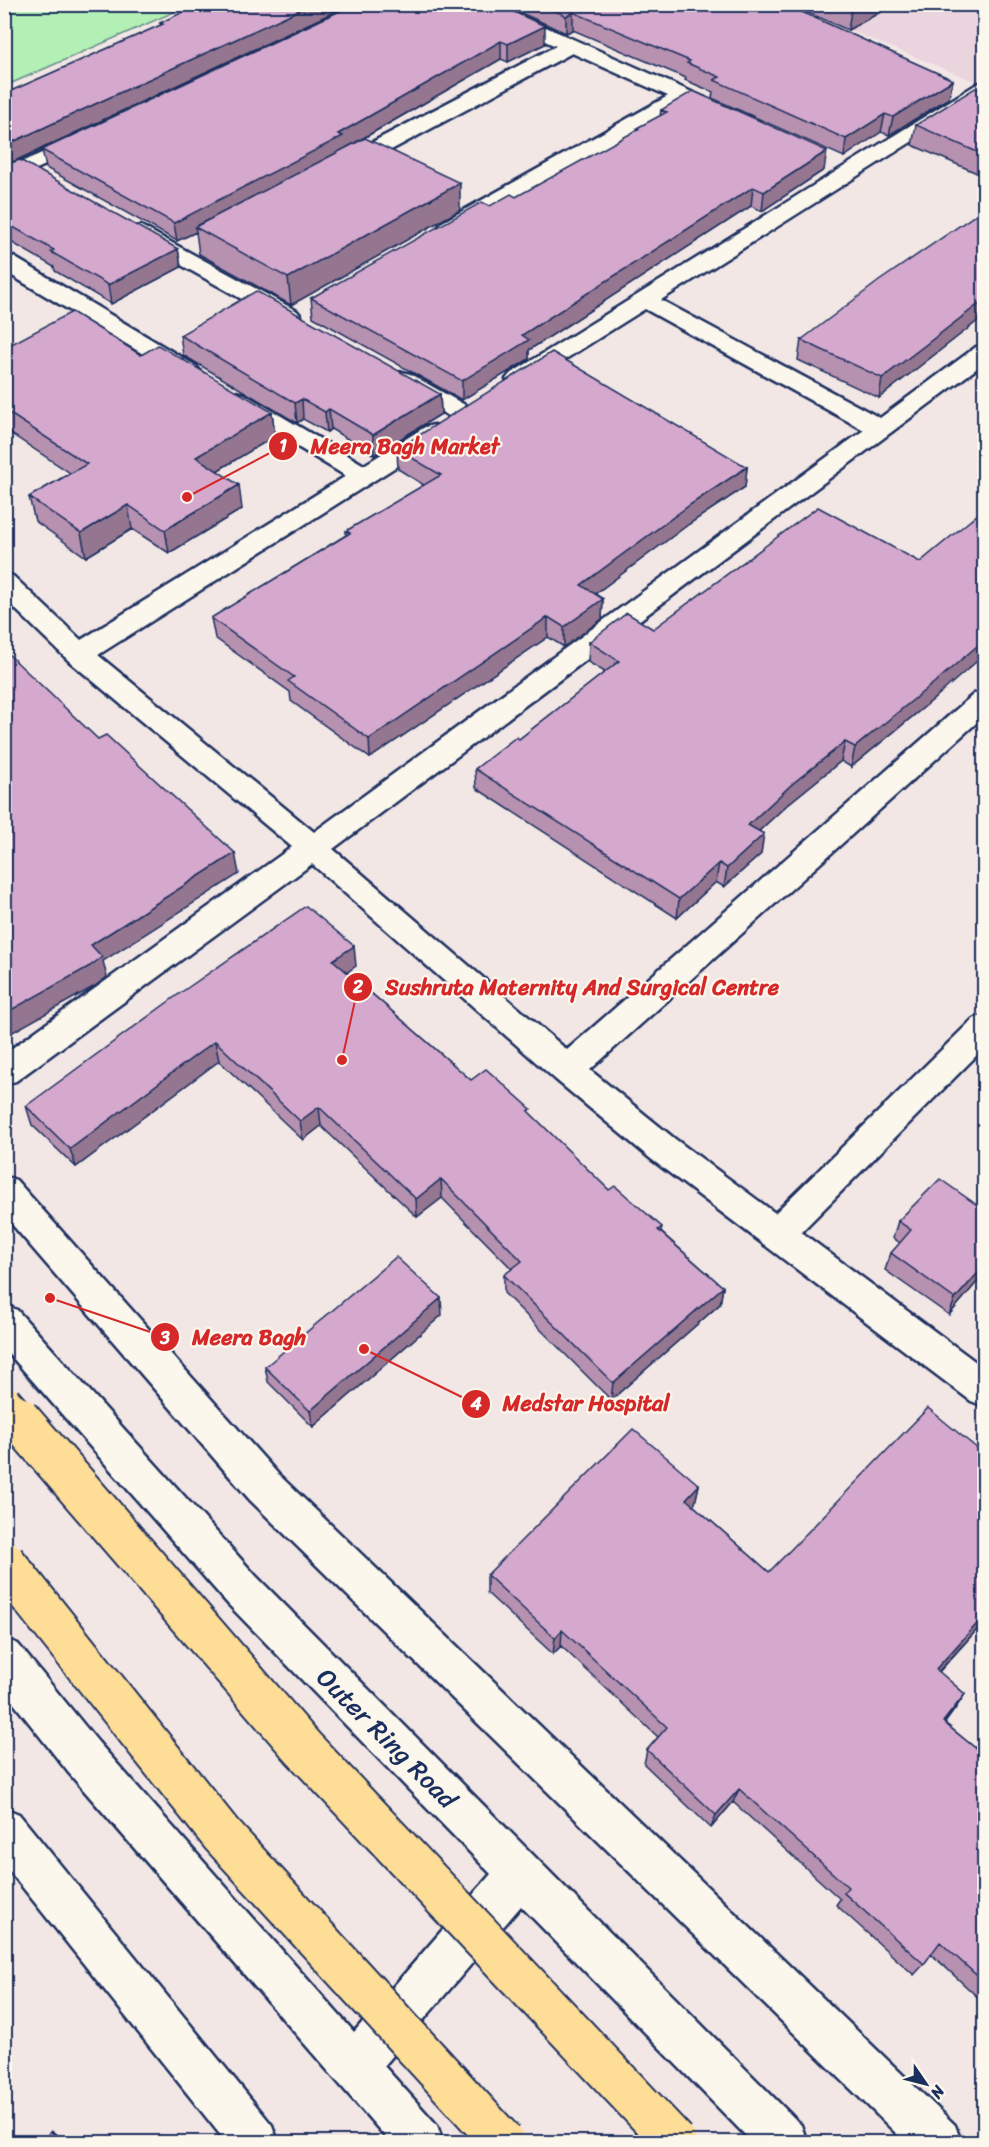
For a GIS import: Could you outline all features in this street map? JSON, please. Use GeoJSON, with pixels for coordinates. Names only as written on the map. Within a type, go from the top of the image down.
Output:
{"type":"FeatureCollection","features":[{"type":"Feature","properties":{"kind":"main road"},"geometry":{"type":"LineString","coordinates":[[4,1402],[303,1748],[675,2142]]}},
{"type":"Feature","properties":{"kind":"main road"},"geometry":{"type":"LineString","coordinates":[[4,1562],[221,1834],[503,2142]]}},
{"type":"Feature","properties":{"kind":"street"},"geometry":{"type":"LineString","coordinates":[[477,4],[714,110]]}},
{"type":"Feature","properties":{"kind":"street"},"geometry":{"type":"LineString","coordinates":[[323,177],[572,46]]}},
{"type":"Feature","properties":{"kind":"street"},"geometry":{"type":"LineString","coordinates":[[79,654],[645,300],[841,166],[971,89]]}},
{"type":"Feature","properties":{"kind":"street"},"geometry":{"type":"LineString","coordinates":[[435,236],[683,96]]}},
{"type":"Feature","properties":{"kind":"street"},"geometry":{"type":"LineString","coordinates":[[15,173],[99,133]]}},
{"type":"Feature","properties":{"kind":"street"},"geometry":{"type":"LineString","coordinates":[[15,173],[45,179]]}},
{"type":"Feature","properties":{"kind":"street"},"geometry":{"type":"LineString","coordinates":[[127,225],[311,328]]}},
{"type":"Feature","properties":{"kind":"street"},"geometry":{"type":"LineString","coordinates":[[178,253],[198,243]]}},
{"type":"Feature","properties":{"kind":"street"},"geometry":{"type":"LineString","coordinates":[[4,261],[364,476]]}},
{"type":"Feature","properties":{"kind":"street"},"geometry":{"type":"LineString","coordinates":[[645,300],[881,429]]}},
{"type":"Feature","properties":{"kind":"street"},"geometry":{"type":"LineString","coordinates":[[291,317],[312,305]]}},
{"type":"Feature","properties":{"kind":"street"},"geometry":{"type":"LineString","coordinates":[[4,1072],[313,848],[984,352]]}},
{"type":"Feature","properties":{"kind":"street"},"geometry":{"type":"LineString","coordinates":[[382,368],[464,414]]}},
{"type":"Feature","properties":{"kind":"street"},"geometry":{"type":"LineString","coordinates":[[4,582],[79,654],[313,848],[567,1070],[663,1149],[984,1389]]}},
{"type":"Feature","properties":{"kind":"street"},"geometry":{"type":"LineString","coordinates":[[567,1070],[984,701]]}},
{"type":"Feature","properties":{"kind":"street"},"geometry":{"type":"LineString","coordinates":[[778,1233],[984,1028]]}},
{"type":"Feature","properties":{"kind":"street"},"geometry":{"type":"LineString","coordinates":[[4,1190],[264,1487],[938,2142]]}},
{"type":"Feature","properties":{"kind":"street","name":"Outer Ring Road"},"geometry":{"type":"LineString","coordinates":[[4,1322],[242,1590],[784,2142]]}},
{"type":"Feature","properties":{"kind":"street"},"geometry":{"type":"LineString","coordinates":[[4,1658],[83,1757],[420,2142]]}},
{"type":"Feature","properties":{"kind":"street"},"geometry":{"type":"LineString","coordinates":[[4,1829],[255,2142]]}},
{"type":"Feature","properties":{"kind":"street"},"geometry":{"type":"LineString","coordinates":[[353,2067],[520,1874]]}},
{"type":"Feature","properties":{"kind":"shaded area"},"geometry":{"type":"Polygon","coordinates":[[[787,5],[984,5],[984,85],[787,5]]]}},
{"type":"Feature","properties":{"kind":"green space"},"geometry":{"type":"Polygon","coordinates":[[[5,4],[190,4],[190,5],[5,86],[5,4]]]}},
{"type":"Feature","properties":{"kind":"building"},"geometry":{"type":"Polygon","coordinates":[[[200,4],[312,4],[4,146],[4,94],[163,24],[160,23],[200,4]]]}},
{"type":"Feature","properties":{"kind":"building"},"geometry":{"type":"Polygon","coordinates":[[[355,4],[496,4],[545,26],[508,44],[501,41],[338,134],[343,136],[174,223],[42,150],[355,4]]]}},
{"type":"Feature","properties":{"kind":"building"},"geometry":{"type":"Polygon","coordinates":[[[541,4],[784,4],[953,80],[893,117],[885,114],[846,139],[714,80],[720,77],[687,63],[690,61],[573,12],[566,16],[541,4]]]}},
{"type":"Feature","properties":{"kind":"building"},"geometry":{"type":"Polygon","coordinates":[[[975,88],[984,92],[984,155],[916,125],[975,88]]]}},
{"type":"Feature","properties":{"kind":"building"},"geometry":{"type":"Polygon","coordinates":[[[693,91],[827,151],[764,192],[753,187],[522,335],[529,340],[462,381],[311,298],[482,202],[490,206],[511,194],[516,197],[639,129],[637,128],[667,112],[661,110],[693,91]]]}},
{"type":"Feature","properties":{"kind":"building"},"geometry":{"type":"Polygon","coordinates":[[[365,138],[460,183],[288,278],[195,227],[365,138]]]}},
{"type":"Feature","properties":{"kind":"building"},"geometry":{"type":"Polygon","coordinates":[[[20,160],[178,249],[108,285],[51,252],[54,250],[4,222],[4,163],[20,160]]]}},
{"type":"Feature","properties":{"kind":"building"},"geometry":{"type":"Polygon","coordinates":[[[984,209],[984,300],[882,378],[801,340],[879,281],[984,209]]]}},
{"type":"Feature","properties":{"kind":"building"},"geometry":{"type":"Polygon","coordinates":[[[256,291],[440,394],[373,435],[329,409],[325,412],[302,399],[295,403],[180,335],[256,291]]]}},
{"type":"Feature","properties":{"kind":"building"},"geometry":{"type":"Polygon","coordinates":[[[72,312],[141,355],[158,345],[272,412],[196,457],[239,485],[165,530],[128,505],[81,533],[29,497],[87,464],[4,410],[4,348],[72,312]]]}},
{"type":"Feature","properties":{"kind":"building"},"geometry":{"type":"Polygon","coordinates":[[[552,352],[747,467],[691,504],[581,585],[603,599],[564,627],[548,617],[369,739],[288,681],[294,677],[211,618],[350,533],[346,531],[441,475],[397,449],[552,352]]]}},
{"type":"Feature","properties":{"kind":"building"},"geometry":{"type":"Polygon","coordinates":[[[818,507],[920,562],[984,509],[984,640],[855,747],[845,742],[792,784],[748,825],[764,834],[727,868],[719,863],[679,899],[475,769],[516,737],[519,739],[619,661],[589,642],[627,613],[653,629],[818,507]]]}},
{"type":"Feature","properties":{"kind":"building"},"geometry":{"type":"Polygon","coordinates":[[[4,650],[98,739],[106,735],[235,853],[91,945],[102,957],[90,966],[4,1014],[4,650]]]}},
{"type":"Feature","properties":{"kind":"building"},"geometry":{"type":"Polygon","coordinates":[[[306,906],[354,946],[333,960],[471,1080],[486,1069],[531,1109],[528,1111],[609,1190],[615,1186],[662,1227],[658,1230],[723,1287],[613,1383],[504,1275],[522,1261],[441,1179],[416,1199],[319,1107],[300,1121],[215,1041],[70,1149],[26,1106],[183,991],[306,906]]]}},
{"type":"Feature","properties":{"kind":"building"},"geometry":{"type":"Polygon","coordinates":[[[940,1179],[984,1210],[984,1266],[955,1299],[891,1253],[911,1230],[898,1221],[940,1179]]]}},
{"type":"Feature","properties":{"kind":"building"},"geometry":{"type":"Polygon","coordinates":[[[396,1257],[441,1298],[310,1411],[265,1367],[396,1257]]]}},
{"type":"Feature","properties":{"kind":"building"},"geometry":{"type":"Polygon","coordinates":[[[928,1408],[984,1454],[982,1466],[984,1468],[984,1616],[936,1669],[965,1694],[943,1722],[984,1755],[984,1982],[940,1942],[924,1964],[844,1893],[848,1887],[739,1789],[716,1815],[647,1750],[667,1727],[562,1630],[555,1638],[487,1575],[633,1429],[699,1485],[686,1499],[769,1572],[928,1408]]]}},
{"type":"Feature","properties":{"kind":"building"},"geometry":{"type":"Polygon","coordinates":[[[51,2131],[60,2142],[41,2142],[51,2131]]]}},
{"type":"Feature","properties":{"kind":"place","name":"Meera Bagh Market"},"geometry":{"type":"Point","coordinates":[187,497]}},
{"type":"Feature","properties":{"kind":"place","name":"Sushruta Maternity And Surgical Centre"},"geometry":{"type":"Point","coordinates":[342,1060]}},
{"type":"Feature","properties":{"kind":"place","name":"Meera Bagh"},"geometry":{"type":"Point","coordinates":[50,1298]}},
{"type":"Feature","properties":{"kind":"place","name":"Medstar Hospital"},"geometry":{"type":"Point","coordinates":[364,1349]}}]}
